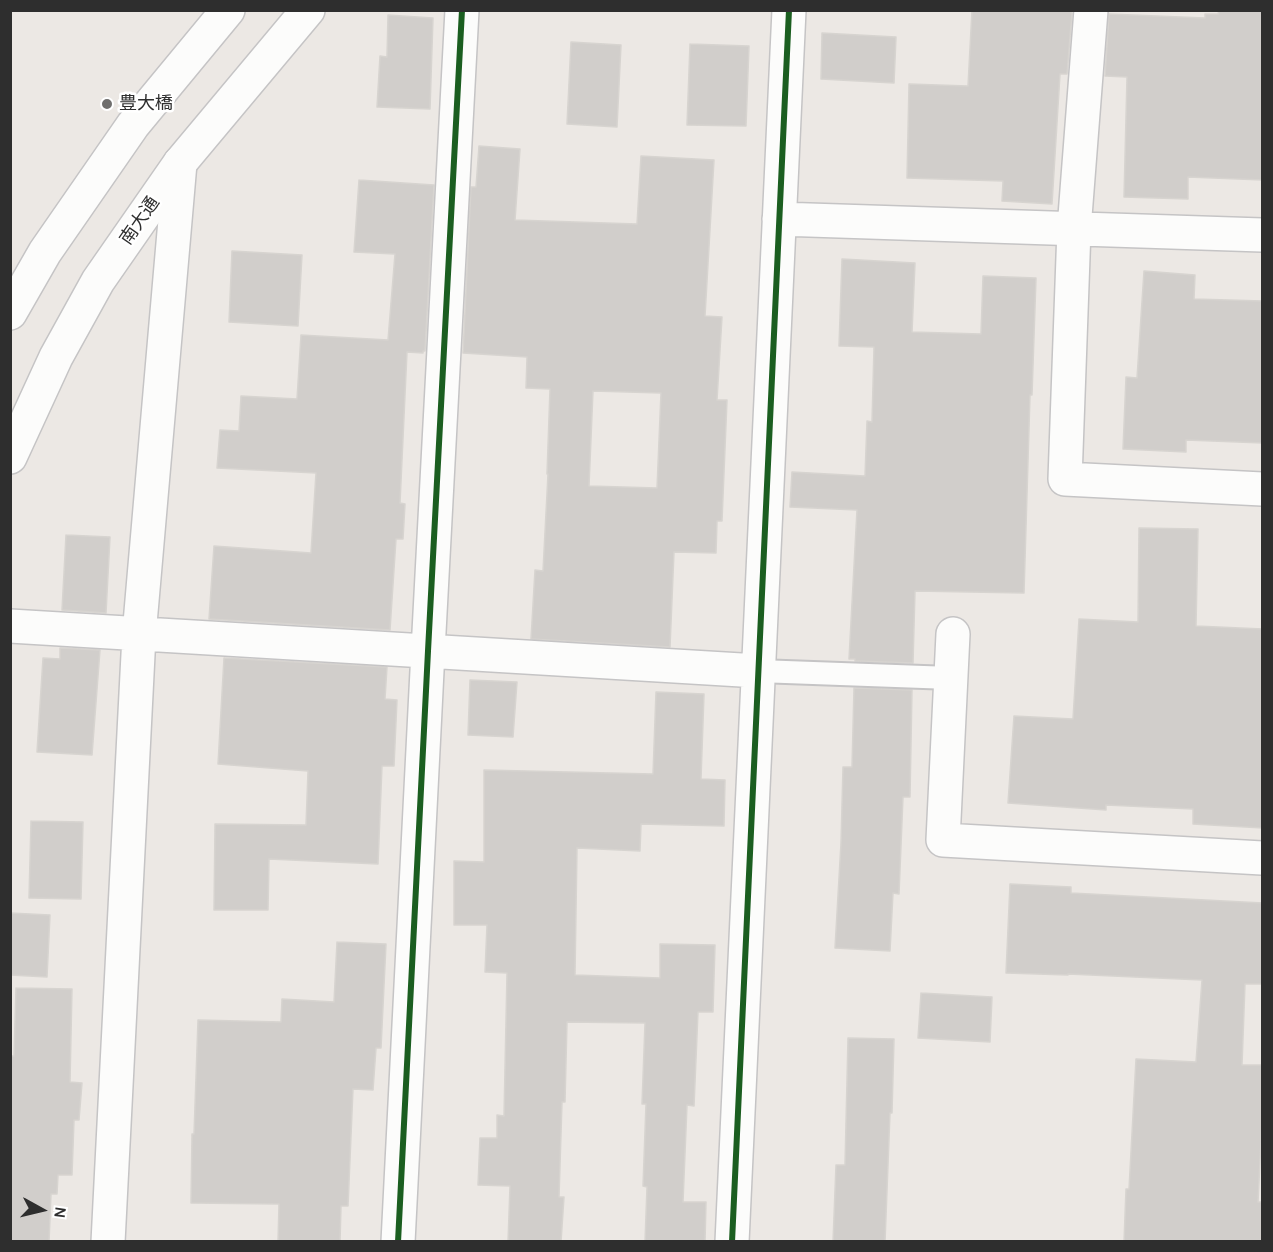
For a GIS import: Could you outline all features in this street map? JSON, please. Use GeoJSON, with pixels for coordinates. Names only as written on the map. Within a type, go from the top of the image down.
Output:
{"type":"FeatureCollection","features":[{"type":"Feature","properties":{"kind":"street"},"geometry":{"type":"LineString","coordinates":[[10,313],[45,252],[133,125],[228,10]]}},
{"type":"Feature","properties":{"kind":"street","name":"南大通"},"geometry":{"type":"LineString","coordinates":[[10,457],[56,357],[98,281],[180,163],[308,10]]}},
{"type":"Feature","properties":{"kind":"street"},"geometry":{"type":"LineString","coordinates":[[398,1242],[462,10]]}},
{"type":"Feature","properties":{"kind":"street"},"geometry":{"type":"LineString","coordinates":[[732,1242],[789,10]]}},
{"type":"Feature","properties":{"kind":"street"},"geometry":{"type":"LineString","coordinates":[[1091,10],[1074,229],[1065,479],[1263,489]]}},
{"type":"Feature","properties":{"kind":"street"},"geometry":{"type":"LineString","coordinates":[[108,1242],[139,635],[180,163]]}},
{"type":"Feature","properties":{"kind":"street"},"geometry":{"type":"LineString","coordinates":[[779,219],[1263,235]]}},
{"type":"Feature","properties":{"kind":"street"},"geometry":{"type":"LineString","coordinates":[[10,626],[758,671]]}},
{"type":"Feature","properties":{"kind":"street"},"geometry":{"type":"LineString","coordinates":[[953,634],[943,840],[1263,858]]}},
{"type":"Feature","properties":{"kind":"lane"},"geometry":{"type":"LineString","coordinates":[[758,671],[951,678]]}},
{"type":"Feature","properties":{"kind":"building"},"geometry":{"type":"Polygon","coordinates":[[[972,10],[1071,10],[1067,74],[1060,74],[1052,204],[1002,201],[1003,181],[907,178],[909,84],[968,86],[972,10]]]}},
{"type":"Feature","properties":{"kind":"building"},"geometry":{"type":"Polygon","coordinates":[[[1219,10],[1263,10],[1263,180],[1188,177],[1188,199],[1124,197],[1127,77],[1105,76],[1109,14],[1205,18],[1205,14],[1218,14],[1219,10]]]}},
{"type":"Feature","properties":{"kind":"building"},"geometry":{"type":"Polygon","coordinates":[[[388,15],[433,18],[430,109],[377,107],[380,56],[387,57],[388,15]]]}},
{"type":"Feature","properties":{"kind":"building"},"geometry":{"type":"Polygon","coordinates":[[[822,33],[896,37],[894,83],[821,79],[822,33]]]}},
{"type":"Feature","properties":{"kind":"building"},"geometry":{"type":"Polygon","coordinates":[[[571,42],[621,45],[617,127],[567,124],[571,42]]]}},
{"type":"Feature","properties":{"kind":"building"},"geometry":{"type":"Polygon","coordinates":[[[690,44],[749,46],[746,126],[687,125],[690,44]]]}},
{"type":"Feature","properties":{"kind":"building"},"geometry":{"type":"Polygon","coordinates":[[[479,146],[520,149],[515,220],[637,224],[641,156],[714,160],[705,316],[722,317],[717,400],[727,400],[722,521],[717,521],[716,553],[674,552],[670,647],[531,639],[535,570],[543,571],[550,389],[526,388],[527,357],[463,353],[471,187],[476,187],[479,146]],[[593,391],[589,486],[657,488],[661,393],[593,391]]]}},
{"type":"Feature","properties":{"kind":"building"},"geometry":{"type":"Polygon","coordinates":[[[359,180],[434,185],[425,351],[423,353],[407,352],[400,503],[405,504],[403,539],[396,539],[390,630],[209,619],[214,546],[311,553],[316,473],[217,468],[220,430],[239,431],[241,396],[297,399],[301,335],[388,340],[395,254],[354,252],[359,180]]]}},
{"type":"Feature","properties":{"kind":"building"},"geometry":{"type":"Polygon","coordinates":[[[232,251],[302,255],[298,326],[229,322],[232,251]]]}},
{"type":"Feature","properties":{"kind":"building"},"geometry":{"type":"Polygon","coordinates":[[[842,259],[915,263],[912,332],[981,334],[983,276],[1036,278],[1024,593],[915,591],[913,663],[849,659],[857,510],[790,507],[792,472],[865,476],[867,421],[872,422],[874,347],[839,346],[842,259]]]}},
{"type":"Feature","properties":{"kind":"building"},"geometry":{"type":"Polygon","coordinates":[[[1144,271],[1195,275],[1194,299],[1263,301],[1263,443],[1186,440],[1186,452],[1123,449],[1126,377],[1137,378],[1144,271]]]}},
{"type":"Feature","properties":{"kind":"building"},"geometry":{"type":"Polygon","coordinates":[[[1139,528],[1198,529],[1196,626],[1263,629],[1263,828],[1193,824],[1193,809],[1106,805],[1106,810],[1008,803],[1014,716],[1073,719],[1079,619],[1138,622],[1139,528]]]}},
{"type":"Feature","properties":{"kind":"building"},"geometry":{"type":"Polygon","coordinates":[[[66,535],[110,537],[106,613],[62,610],[66,535]]]}},
{"type":"Feature","properties":{"kind":"building"},"geometry":{"type":"Polygon","coordinates":[[[60,648],[100,650],[92,755],[37,752],[43,658],[60,659],[60,648]]]}},
{"type":"Feature","properties":{"kind":"building"},"geometry":{"type":"Polygon","coordinates":[[[224,658],[387,667],[385,699],[397,700],[394,766],[382,766],[378,864],[269,859],[268,910],[214,910],[215,824],[306,825],[308,771],[218,764],[224,658]]]}},
{"type":"Feature","properties":{"kind":"building"},"geometry":{"type":"Polygon","coordinates":[[[470,680],[517,682],[513,737],[468,735],[470,680]]]}},
{"type":"Feature","properties":{"kind":"building"},"geometry":{"type":"Polygon","coordinates":[[[854,688],[912,690],[910,797],[903,797],[899,894],[893,893],[890,951],[835,948],[843,767],[852,767],[854,688]]]}},
{"type":"Feature","properties":{"kind":"building"},"geometry":{"type":"Polygon","coordinates":[[[656,692],[704,694],[701,779],[725,780],[724,826],[641,824],[640,851],[577,848],[575,975],[660,978],[660,944],[715,945],[713,1012],[698,1012],[694,1106],[687,1105],[683,1202],[706,1202],[705,1242],[645,1242],[647,1187],[643,1186],[646,1104],[642,1104],[645,1023],[567,1022],[559,1197],[564,1197],[561,1242],[508,1242],[510,1186],[478,1185],[480,1138],[497,1138],[497,1115],[504,1116],[507,973],[485,972],[487,925],[454,925],[454,861],[484,862],[484,770],[653,774],[656,692]]]}},
{"type":"Feature","properties":{"kind":"building"},"geometry":{"type":"Polygon","coordinates":[[[31,821],[83,822],[81,899],[29,898],[31,821]]]}},
{"type":"Feature","properties":{"kind":"building"},"geometry":{"type":"Polygon","coordinates":[[[1010,884],[1071,887],[1071,893],[1263,903],[1263,984],[1245,984],[1242,1065],[1263,1065],[1258,1202],[1263,1202],[1263,1242],[1124,1242],[1136,1059],[1196,1062],[1202,980],[1006,973],[1010,884]]]}},
{"type":"Feature","properties":{"kind":"building"},"geometry":{"type":"Polygon","coordinates":[[[10,913],[50,915],[47,977],[10,975],[10,913]]]}},
{"type":"Feature","properties":{"kind":"building"},"geometry":{"type":"Polygon","coordinates":[[[337,942],[386,944],[381,1048],[376,1048],[373,1090],[353,1089],[348,1206],[341,1206],[340,1242],[278,1242],[279,1204],[191,1203],[198,1020],[281,1022],[282,999],[334,1002],[337,942]]]}},
{"type":"Feature","properties":{"kind":"building"},"geometry":{"type":"Polygon","coordinates":[[[16,988],[72,989],[70,1082],[82,1083],[79,1120],[74,1120],[72,1175],[58,1175],[57,1194],[51,1194],[49,1242],[10,1242],[10,1056],[14,1056],[16,988]]]}},
{"type":"Feature","properties":{"kind":"building"},"geometry":{"type":"Polygon","coordinates":[[[921,993],[992,997],[990,1042],[918,1038],[921,993]]]}},
{"type":"Feature","properties":{"kind":"building"},"geometry":{"type":"Polygon","coordinates":[[[848,1038],[894,1039],[885,1242],[833,1242],[836,1165],[845,1165],[848,1038]]]}},
{"type":"Feature","properties":{"kind":"cycle path"},"geometry":{"type":"LineString","coordinates":[[398,1242],[462,10]]}},
{"type":"Feature","properties":{"kind":"cycle path"},"geometry":{"type":"LineString","coordinates":[[732,1242],[789,10]]}},
{"type":"Feature","properties":{"kind":"place","name":"豊大橋"},"geometry":{"type":"Point","coordinates":[107,104]}}]}
